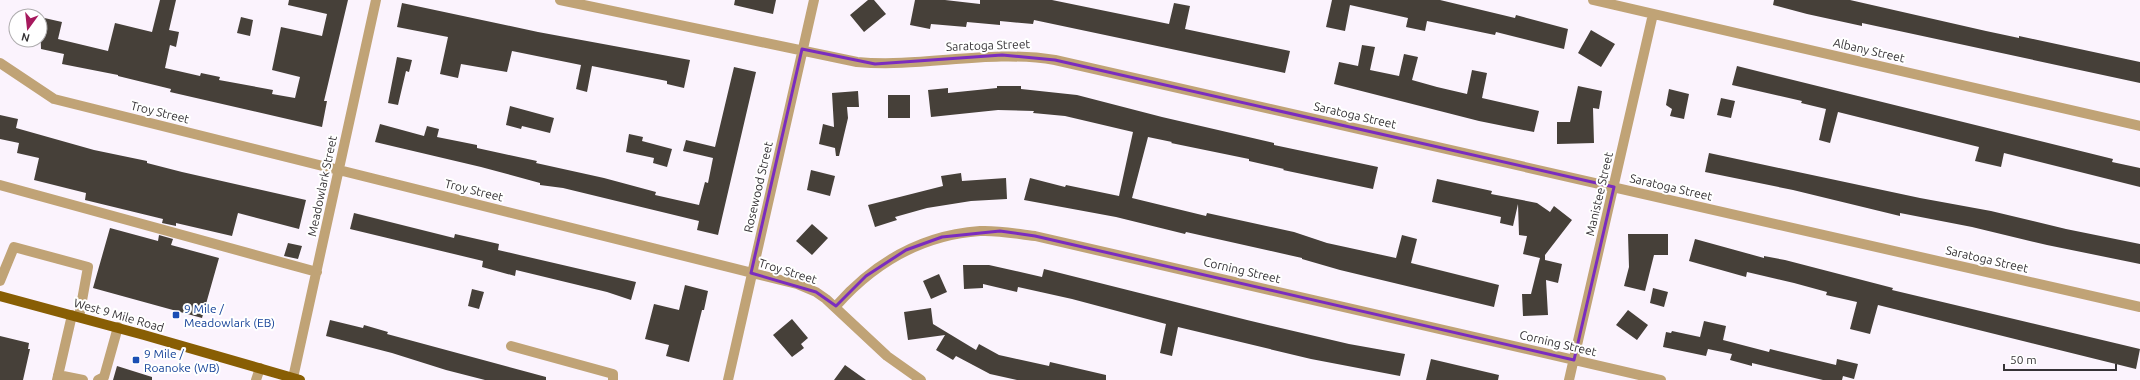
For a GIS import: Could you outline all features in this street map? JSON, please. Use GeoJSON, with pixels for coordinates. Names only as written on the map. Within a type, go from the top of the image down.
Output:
{"type":"FeatureCollection","features":[{"type":"Feature","properties":{"kind":"main road","name":"West 9 Mile Road"},"geometry":{"type":"LineString","coordinates":[[0,296],[118,327],[260,368],[292,379]]}},
{"type":"Feature","properties":{"kind":"street","name":"Meadowlark Street"},"geometry":{"type":"LineString","coordinates":[[292,379],[317,272],[376,0]]}},
{"type":"Feature","properties":{"kind":"street","name":"Saratoga Street"},"geometry":{"type":"LineString","coordinates":[[560,0],[802,49],[857,62],[875,64],[1002,55],[1032,56],[1055,60],[2140,307]]}},
{"type":"Feature","properties":{"kind":"street","name":"Rosewood Street"},"geometry":{"type":"LineString","coordinates":[[728,380],[814,0]]}},
{"type":"Feature","properties":{"kind":"street","name":"Albany Street"},"geometry":{"type":"LineString","coordinates":[[1593,0],[2140,126]]}},
{"type":"Feature","properties":{"kind":"street","name":"Manistee Street"},"geometry":{"type":"LineString","coordinates":[[1569,380],[1653,14]]}},
{"type":"Feature","properties":{"kind":"street","name":"Troy Street"},"geometry":{"type":"LineString","coordinates":[[0,63],[54,99],[796,284],[816,292],[836,306],[887,356],[921,380]]}},
{"type":"Feature","properties":{"kind":"street"},"geometry":{"type":"LineString","coordinates":[[0,186],[317,272]]}},
{"type":"Feature","properties":{"kind":"street","name":"Corning Street"},"geometry":{"type":"LineString","coordinates":[[836,306],[866,276],[888,260],[906,250],[942,237],[980,231],[1000,231],[1042,238],[1661,380]]}},
{"type":"Feature","properties":{"kind":"street"},"geometry":{"type":"LineString","coordinates":[[0,280],[14,247],[88,267],[76,316],[57,377],[83,380]]}},
{"type":"Feature","properties":{"kind":"street"},"geometry":{"type":"LineString","coordinates":[[98,380],[104,377],[118,327]]}},
{"type":"Feature","properties":{"kind":"street"},"geometry":{"type":"LineString","coordinates":[[511,346],[613,374],[613,380]]}},
{"type":"Feature","properties":{"kind":"street"},"geometry":{"type":"LineString","coordinates":[[256,380],[260,368]]}},
{"type":"Feature","properties":{"kind":"highlighted area"},"geometry":{"type":"Polygon","coordinates":[[[802,49],[875,64],[1002,55],[1055,60],[1614,187],[1574,360],[1035,236],[1000,231],[942,237],[906,250],[866,276],[836,306],[816,292],[751,273],[802,49]]]}},
{"type":"Feature","properties":{"kind":"building"},"geometry":{"type":"Polygon","coordinates":[[[160,0],[176,0],[169,30],[179,32],[176,47],[170,45],[165,68],[200,76],[201,73],[220,77],[219,80],[273,90],[272,94],[295,98],[300,77],[272,70],[281,27],[322,36],[327,14],[288,5],[289,0],[348,0],[324,101],[327,101],[322,127],[170,92],[171,89],[118,75],[62,64],[64,54],[41,49],[48,48],[48,19],[62,22],[58,39],[108,51],[115,23],[152,32],[160,0]]]}},
{"type":"Feature","properties":{"kind":"building"},"geometry":{"type":"Polygon","coordinates":[[[735,0],[776,0],[773,14],[734,5],[735,0]]]}},
{"type":"Feature","properties":{"kind":"building"},"geometry":{"type":"Polygon","coordinates":[[[868,0],[874,0],[886,14],[864,32],[850,15],[868,0]]]}},
{"type":"Feature","properties":{"kind":"building"},"geometry":{"type":"Polygon","coordinates":[[[915,0],[945,0],[980,4],[980,0],[1052,0],[1169,24],[1174,3],[1190,6],[1185,29],[1290,51],[1285,73],[1034,20],[1033,24],[1000,21],[1000,25],[967,22],[966,27],[931,24],[930,29],[910,25],[915,0]]]}},
{"type":"Feature","properties":{"kind":"building"},"geometry":{"type":"Polygon","coordinates":[[[1332,0],[1440,0],[1515,18],[1516,15],[1568,29],[1564,49],[1496,32],[1495,35],[1427,21],[1425,31],[1406,27],[1408,18],[1350,5],[1345,31],[1326,27],[1332,0]]]}},
{"type":"Feature","properties":{"kind":"building"},"geometry":{"type":"Polygon","coordinates":[[[1774,0],[1850,0],[1986,31],[2019,38],[2019,36],[2140,62],[2140,83],[1862,23],[1862,26],[1807,14],[1773,5],[1774,0]]]}},
{"type":"Feature","properties":{"kind":"building"},"geometry":{"type":"Polygon","coordinates":[[[402,3],[538,32],[690,60],[684,88],[667,84],[667,81],[592,66],[587,92],[576,89],[581,65],[512,51],[507,72],[461,64],[458,78],[440,74],[448,37],[397,27],[402,3]]]}},
{"type":"Feature","properties":{"kind":"building"},"geometry":{"type":"Polygon","coordinates":[[[241,17],[253,20],[250,36],[237,33],[241,17]]]}},
{"type":"Feature","properties":{"kind":"building"},"geometry":{"type":"Polygon","coordinates":[[[1591,30],[1615,44],[1601,67],[1578,53],[1591,30]]]}},
{"type":"Feature","properties":{"kind":"building"},"geometry":{"type":"Polygon","coordinates":[[[1362,45],[1375,47],[1370,70],[1399,76],[1404,54],[1418,57],[1412,80],[1467,94],[1472,70],[1487,73],[1482,98],[1539,111],[1534,132],[1479,121],[1334,84],[1339,62],[1358,66],[1362,45]]]}},
{"type":"Feature","properties":{"kind":"building"},"geometry":{"type":"Polygon","coordinates":[[[397,57],[412,60],[409,72],[406,71],[398,105],[388,103],[397,57]]]}},
{"type":"Feature","properties":{"kind":"building"},"geometry":{"type":"Polygon","coordinates":[[[1737,66],[2113,159],[2112,162],[2140,168],[2140,187],[2004,153],[2001,167],[1975,161],[1979,147],[1838,112],[1830,143],[1819,140],[1826,109],[1801,103],[1802,101],[1732,85],[1737,66]]]}},
{"type":"Feature","properties":{"kind":"building"},"geometry":{"type":"Polygon","coordinates":[[[734,67],[756,72],[718,235],[697,230],[699,221],[563,188],[540,185],[540,183],[481,167],[375,142],[380,124],[424,136],[427,126],[439,129],[437,137],[477,145],[477,148],[604,178],[656,192],[655,195],[699,205],[705,182],[708,183],[713,158],[683,151],[686,140],[715,147],[734,67]]]}},
{"type":"Feature","properties":{"kind":"building"},"geometry":{"type":"Polygon","coordinates":[[[997,86],[1021,86],[1021,89],[1077,95],[1162,117],[1274,143],[1274,145],[1378,167],[1373,189],[1283,170],[1284,169],[1249,161],[1249,159],[1148,137],[1132,198],[1206,216],[1207,213],[1294,232],[1327,243],[1396,258],[1402,235],[1417,239],[1411,263],[1499,285],[1494,307],[1340,270],[1302,258],[1186,232],[1185,234],[1116,217],[1024,200],[1030,178],[1065,187],[1066,185],[1119,196],[1133,132],[1065,116],[1033,113],[1034,111],[998,110],[931,117],[928,90],[948,88],[948,93],[997,88],[997,86]]]}},
{"type":"Feature","properties":{"kind":"building"},"geometry":{"type":"Polygon","coordinates":[[[1578,86],[1602,91],[1599,109],[1593,108],[1594,143],[1557,144],[1557,122],[1570,122],[1578,86]]]}},
{"type":"Feature","properties":{"kind":"building"},"geometry":{"type":"Polygon","coordinates":[[[1669,89],[1689,94],[1684,119],[1670,116],[1672,109],[1666,105],[1669,89]]]}},
{"type":"Feature","properties":{"kind":"building"},"geometry":{"type":"Polygon","coordinates":[[[858,91],[859,107],[847,107],[848,118],[839,156],[836,156],[835,148],[819,144],[823,124],[834,127],[832,93],[858,91]]]}},
{"type":"Feature","properties":{"kind":"building"},"geometry":{"type":"Polygon","coordinates":[[[888,95],[910,95],[910,118],[888,118],[888,95]]]}},
{"type":"Feature","properties":{"kind":"building"},"geometry":{"type":"Polygon","coordinates":[[[1721,98],[1735,101],[1731,118],[1717,115],[1721,98]]]}},
{"type":"Feature","properties":{"kind":"building"},"geometry":{"type":"Polygon","coordinates":[[[510,106],[554,118],[550,133],[522,126],[521,129],[506,125],[510,106]]]}},
{"type":"Feature","properties":{"kind":"building"},"geometry":{"type":"Polygon","coordinates":[[[0,115],[18,119],[16,128],[94,150],[147,161],[147,163],[182,172],[306,200],[299,229],[238,213],[232,236],[176,223],[176,226],[162,223],[163,219],[85,200],[86,193],[34,180],[39,158],[17,153],[19,143],[0,139],[0,115]]]}},
{"type":"Feature","properties":{"kind":"building"},"geometry":{"type":"Polygon","coordinates":[[[629,134],[643,137],[642,141],[672,149],[667,167],[653,163],[654,158],[626,152],[629,134]]]}},
{"type":"Feature","properties":{"kind":"building"},"geometry":{"type":"Polygon","coordinates":[[[1709,153],[1920,198],[1991,211],[2066,229],[2140,244],[2140,264],[2047,245],[1972,227],[1900,213],[1900,216],[1793,190],[1705,172],[1709,153]]]}},
{"type":"Feature","properties":{"kind":"building"},"geometry":{"type":"Polygon","coordinates":[[[811,170],[835,176],[830,196],[807,190],[811,170]]]}},
{"type":"Feature","properties":{"kind":"building"},"geometry":{"type":"Polygon","coordinates":[[[961,173],[962,181],[1006,178],[1007,199],[971,201],[927,208],[895,217],[897,220],[875,227],[868,205],[943,186],[941,176],[961,173]]]}},
{"type":"Feature","properties":{"kind":"building"},"geometry":{"type":"Polygon","coordinates":[[[1437,179],[1492,191],[1491,194],[1537,203],[1550,212],[1554,206],[1572,220],[1545,255],[1545,260],[1562,264],[1558,283],[1546,280],[1548,315],[1523,316],[1522,294],[1531,294],[1540,258],[1523,254],[1527,236],[1519,235],[1518,204],[1513,226],[1500,223],[1501,217],[1432,202],[1437,179]]]}},
{"type":"Feature","properties":{"kind":"building"},"geometry":{"type":"Polygon","coordinates":[[[354,213],[454,238],[455,234],[499,244],[498,250],[636,282],[631,300],[607,292],[516,270],[515,276],[482,267],[483,261],[350,229],[354,213]]]}},
{"type":"Feature","properties":{"kind":"building"},"geometry":{"type":"Polygon","coordinates":[[[812,224],[828,238],[812,255],[796,241],[812,224]]]}},
{"type":"Feature","properties":{"kind":"building"},"geometry":{"type":"Polygon","coordinates":[[[110,228],[158,241],[159,235],[173,239],[171,245],[219,258],[202,318],[93,288],[110,228]]]}},
{"type":"Feature","properties":{"kind":"building"},"geometry":{"type":"Polygon","coordinates":[[[1628,234],[1668,234],[1668,255],[1654,255],[1645,291],[1624,286],[1629,267],[1628,234]]]}},
{"type":"Feature","properties":{"kind":"building"},"geometry":{"type":"Polygon","coordinates":[[[1695,239],[1764,258],[1764,256],[1785,260],[1893,288],[1892,290],[2140,349],[2136,369],[1878,305],[1870,334],[1850,329],[1857,302],[1826,295],[1827,292],[1794,283],[1747,272],[1746,277],[1689,261],[1695,239]]]}},
{"type":"Feature","properties":{"kind":"building"},"geometry":{"type":"Polygon","coordinates":[[[288,243],[302,246],[298,259],[284,256],[288,243]]]}},
{"type":"Feature","properties":{"kind":"building"},"geometry":{"type":"Polygon","coordinates":[[[963,265],[989,265],[1042,277],[1044,269],[1247,320],[1349,344],[1405,354],[1400,376],[1311,359],[1178,327],[1172,356],[1160,353],[1166,324],[1072,299],[1018,287],[1017,292],[983,284],[983,288],[964,289],[963,265]]]}},
{"type":"Feature","properties":{"kind":"building"},"geometry":{"type":"Polygon","coordinates":[[[939,274],[947,292],[931,299],[923,281],[939,274]]]}},
{"type":"Feature","properties":{"kind":"building"},"geometry":{"type":"Polygon","coordinates":[[[685,285],[708,291],[689,362],[666,356],[669,345],[645,339],[654,304],[679,310],[685,285]]]}},
{"type":"Feature","properties":{"kind":"building"},"geometry":{"type":"Polygon","coordinates":[[[1653,288],[1668,292],[1664,307],[1650,303],[1653,288]]]}},
{"type":"Feature","properties":{"kind":"building"},"geometry":{"type":"Polygon","coordinates":[[[472,289],[484,292],[479,309],[468,306],[472,289]]]}},
{"type":"Feature","properties":{"kind":"building"},"geometry":{"type":"Polygon","coordinates":[[[931,308],[933,324],[976,350],[979,344],[999,355],[1049,366],[1050,362],[1106,375],[1106,380],[1017,380],[990,374],[956,356],[953,360],[936,350],[945,335],[908,340],[904,312],[931,308]]]}},
{"type":"Feature","properties":{"kind":"building"},"geometry":{"type":"Polygon","coordinates":[[[1628,310],[1648,325],[1637,340],[1616,325],[1628,310]]]}},
{"type":"Feature","properties":{"kind":"building"},"geometry":{"type":"Polygon","coordinates":[[[792,319],[808,338],[801,344],[804,348],[792,357],[773,335],[792,319]]]}},
{"type":"Feature","properties":{"kind":"building"},"geometry":{"type":"Polygon","coordinates":[[[330,320],[363,328],[364,325],[388,332],[387,334],[546,377],[546,380],[485,380],[446,370],[392,353],[326,336],[330,320]]]}},
{"type":"Feature","properties":{"kind":"building"},"geometry":{"type":"Polygon","coordinates":[[[1704,321],[1726,326],[1723,340],[1769,352],[1770,349],[1836,365],[1837,359],[1858,364],[1854,379],[1843,376],[1842,380],[1823,380],[1752,363],[1752,366],[1730,360],[1732,354],[1708,349],[1706,356],[1663,347],[1666,332],[1671,333],[1672,331],[1700,337],[1704,321]]]}},
{"type":"Feature","properties":{"kind":"building"},"geometry":{"type":"Polygon","coordinates":[[[0,336],[29,343],[28,349],[30,349],[23,380],[0,380],[0,336]]]}},
{"type":"Feature","properties":{"kind":"building"},"geometry":{"type":"Polygon","coordinates":[[[1431,359],[1499,375],[1498,380],[1426,380],[1431,359]]]}},
{"type":"Feature","properties":{"kind":"building"},"geometry":{"type":"Polygon","coordinates":[[[845,365],[866,380],[834,380],[845,365]]]}},
{"type":"Feature","properties":{"kind":"building"},"geometry":{"type":"Polygon","coordinates":[[[117,366],[152,377],[152,380],[113,380],[117,366]]]}},
{"type":"Feature","properties":{"kind":"place","name":"9 Mile / Meadowlark (EB)"},"geometry":{"type":"Point","coordinates":[176,315]}},
{"type":"Feature","properties":{"kind":"place","name":"9 Mile / Roanoke (WB)"},"geometry":{"type":"Point","coordinates":[136,360]}}]}
